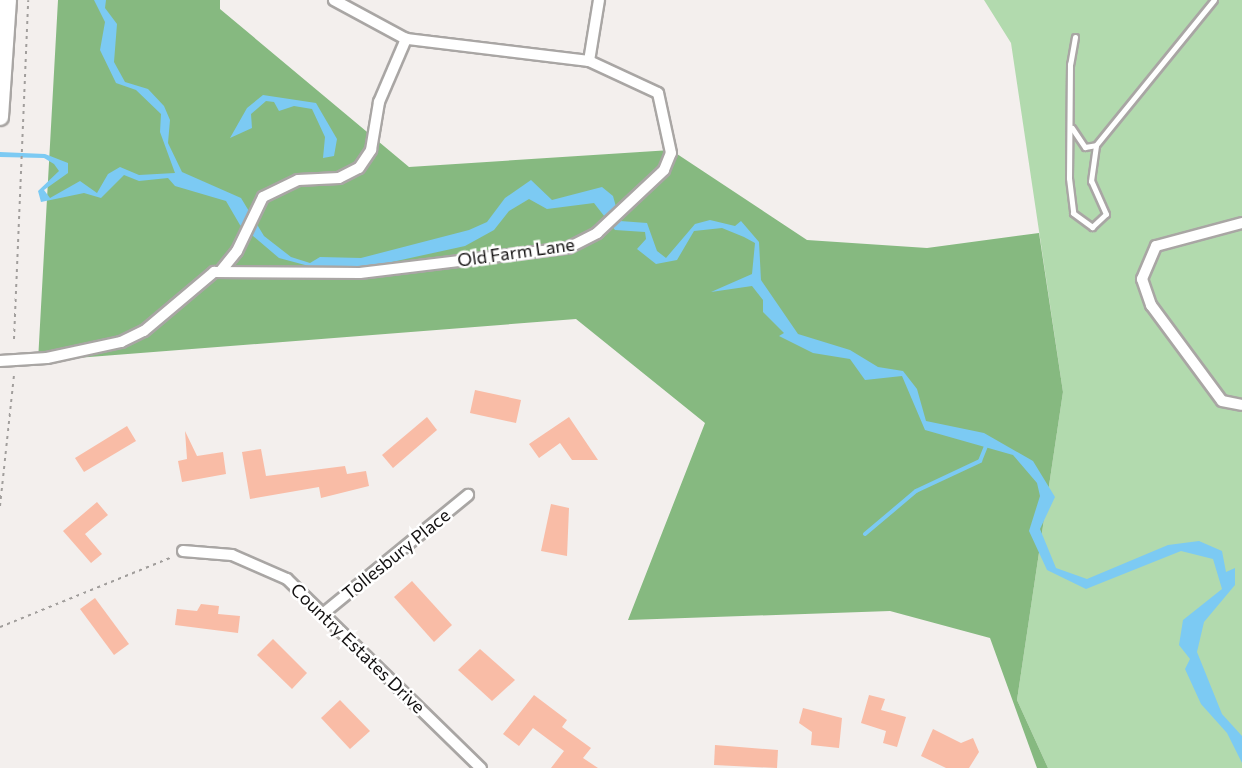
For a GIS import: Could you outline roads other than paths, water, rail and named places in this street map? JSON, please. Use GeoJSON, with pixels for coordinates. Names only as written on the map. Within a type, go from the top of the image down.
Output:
{"type":"FeatureCollection","features":[{"type":"Feature","properties":{"kind":"main road"},"geometry":{"type":"LineString","coordinates":[[0,117],[8,0]]}},
{"type":"Feature","properties":{"kind":"street"},"geometry":{"type":"LineString","coordinates":[[334,0],[406,39],[589,61],[599,0]]}},
{"type":"Feature","properties":{"kind":"street"},"geometry":{"type":"LineString","coordinates":[[0,361],[120,342],[144,331],[220,272],[237,251],[263,197],[298,180],[339,178],[359,168],[371,150],[379,102],[406,39]]}},
{"type":"Feature","properties":{"kind":"street","name":"Old Farm Lane"},"geometry":{"type":"LineString","coordinates":[[220,272],[360,273],[583,243],[658,177],[671,153],[658,93],[589,61]]}},
{"type":"Feature","properties":{"kind":"street"},"geometry":{"type":"LineString","coordinates":[[1242,223],[1156,246],[1142,279],[1151,305],[1222,401],[1242,405]]}},
{"type":"Feature","properties":{"kind":"street","name":"Tollesbury Place"},"geometry":{"type":"LineString","coordinates":[[325,612],[468,495]]}},
{"type":"Feature","properties":{"kind":"street","name":"Country Estates Drive"},"geometry":{"type":"LineString","coordinates":[[183,551],[232,555],[273,569],[325,612],[481,768]]}},
{"type":"Feature","properties":{"kind":"lane"},"geometry":{"type":"LineString","coordinates":[[1075,38],[1070,64],[1072,128],[1067,148],[1073,213],[1092,227],[1106,214],[1091,181],[1096,145],[1214,0]]}},
{"type":"Feature","properties":{"kind":"lane"},"geometry":{"type":"LineString","coordinates":[[1072,128],[1086,147],[1096,145]]}},
{"type":"Feature","properties":{"kind":"water"},"geometry":{"type":"Polygon","coordinates":[[[94,0],[106,0],[105,8],[117,24],[114,62],[125,82],[148,89],[164,106],[170,120],[168,143],[182,172],[241,198],[264,236],[291,257],[310,263],[320,257],[361,258],[469,230],[487,222],[505,198],[531,180],[552,200],[602,187],[613,196],[620,221],[647,223],[657,251],[666,258],[695,224],[710,220],[735,226],[741,221],[759,242],[761,280],[798,334],[850,350],[878,367],[903,371],[917,389],[926,421],[984,433],[1033,461],[1055,497],[1040,529],[1056,568],[1087,579],[1168,545],[1199,541],[1222,551],[1226,572],[1235,568],[1235,585],[1204,622],[1197,652],[1222,714],[1242,736],[1242,763],[1227,733],[1201,704],[1185,669],[1190,659],[1179,645],[1183,620],[1222,589],[1213,559],[1181,551],[1086,589],[1047,570],[1029,531],[1040,496],[1037,483],[1013,455],[925,430],[902,376],[865,380],[850,359],[813,353],[779,336],[784,333],[763,312],[763,300],[752,286],[711,292],[752,274],[755,243],[744,237],[722,228],[694,231],[677,260],[656,264],[637,249],[646,239],[645,232],[615,230],[594,203],[547,209],[529,199],[509,211],[494,230],[465,246],[369,267],[320,269],[279,258],[240,225],[226,201],[175,186],[168,178],[139,181],[124,175],[101,198],[84,193],[41,202],[38,191],[59,171],[54,164],[44,158],[0,157],[0,152],[45,154],[68,163],[68,173],[44,190],[50,198],[80,181],[97,193],[108,174],[120,167],[139,175],[175,173],[160,132],[161,114],[136,90],[116,83],[100,50],[105,22],[94,0]]]}},
{"type":"Feature","properties":{"kind":"water"},"geometry":{"type":"Polygon","coordinates":[[[263,95],[316,103],[337,139],[334,156],[323,158],[325,137],[312,109],[294,106],[279,111],[274,102],[266,101],[251,114],[252,128],[230,138],[247,108],[263,95]]]}},
{"type":"Feature","properties":{"kind":"waterway"},"geometry":{"type":"LineString","coordinates":[[865,534],[916,491],[980,461],[987,444]]}}]}
